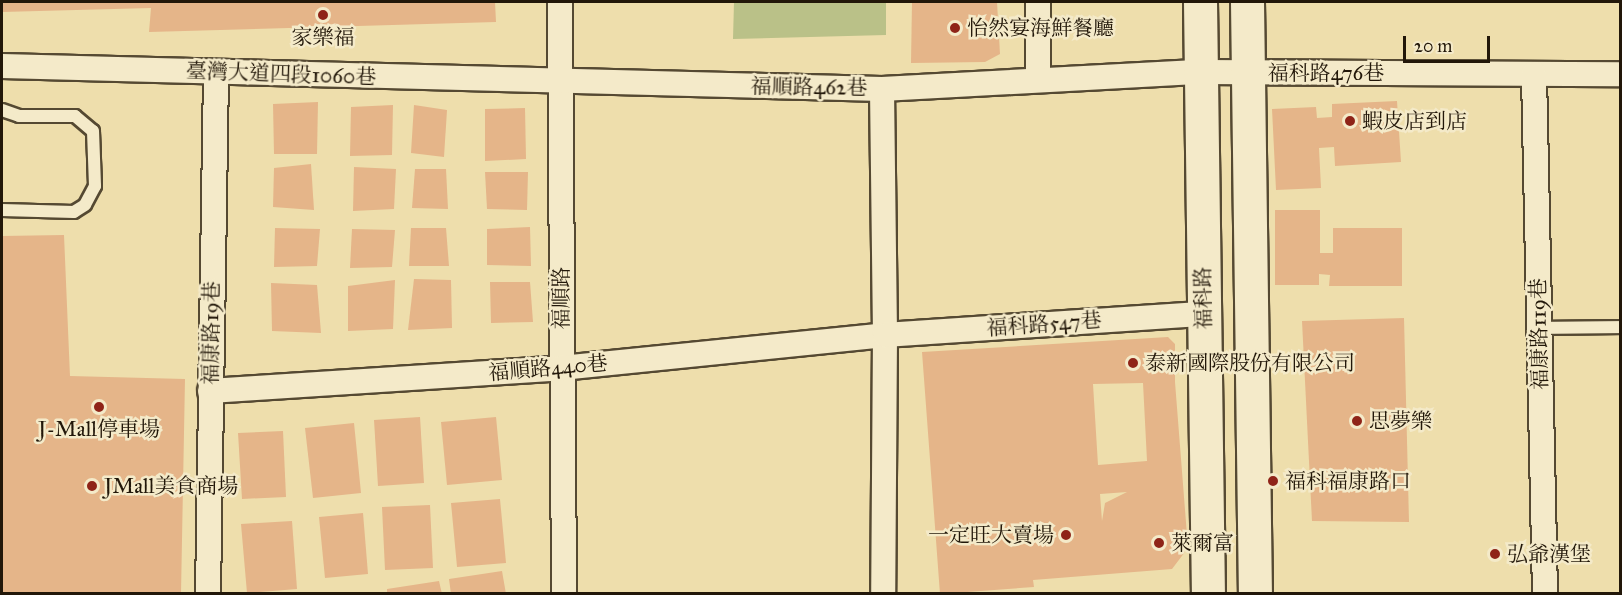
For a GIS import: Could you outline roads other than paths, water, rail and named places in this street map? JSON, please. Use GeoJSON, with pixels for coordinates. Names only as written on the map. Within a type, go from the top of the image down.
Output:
{"type":"FeatureCollection","features":[{"type":"Feature","properties":{"kind":"street","name":"福順路"},"geometry":{"type":"LineString","coordinates":[[560,2],[564,594]]}},
{"type":"Feature","properties":{"kind":"street"},"geometry":{"type":"LineString","coordinates":[[1038,2],[1038,80]]}},
{"type":"Feature","properties":{"kind":"street","name":"福科路"},"geometry":{"type":"LineString","coordinates":[[1200,2],[1208,594]]}},
{"type":"Feature","properties":{"kind":"street"},"geometry":{"type":"LineString","coordinates":[[1247,2],[1255,594]]}},
{"type":"Feature","properties":{"kind":"street","name":"臺灣大道四段1060巷"},"geometry":{"type":"LineString","coordinates":[[2,66],[561,81]]}},
{"type":"Feature","properties":{"kind":"street","name":"福康路19巷"},"geometry":{"type":"LineString","coordinates":[[208,594],[216,72]]}},
{"type":"Feature","properties":{"kind":"street","name":"福科路476巷"},"geometry":{"type":"LineString","coordinates":[[882,89],[1201,72],[1620,74]]}},
{"type":"Feature","properties":{"kind":"street","name":"福康路119巷"},"geometry":{"type":"LineString","coordinates":[[1534,74],[1545,594]]}},
{"type":"Feature","properties":{"kind":"street","name":"福順路462巷"},"geometry":{"type":"LineString","coordinates":[[561,81],[882,89],[885,335],[883,594]]}},
{"type":"Feature","properties":{"kind":"street","name":"福科路547巷"},"geometry":{"type":"LineString","coordinates":[[885,335],[1203,314]]}},
{"type":"Feature","properties":{"kind":"street","name":"福順路440巷"},"geometry":{"type":"LineString","coordinates":[[210,391],[561,368],[885,335]]}},
{"type":"Feature","properties":{"kind":"lane"},"geometry":{"type":"LineString","coordinates":[[2,110],[19,116],[75,116],[93,131],[95,186],[85,205],[74,212],[2,210]]}},
{"type":"Feature","properties":{"kind":"lane"},"geometry":{"type":"LineString","coordinates":[[1539,328],[1620,327]]}},
{"type":"Feature","properties":{"kind":"place","name":"家樂福"},"geometry":{"type":"Point","coordinates":[323,15]}},
{"type":"Feature","properties":{"kind":"place","name":"怡然宴海鮮餐廳"},"geometry":{"type":"Point","coordinates":[955,28]}},
{"type":"Feature","properties":{"kind":"place","name":"蝦皮店到店"},"geometry":{"type":"Point","coordinates":[1350,121]}},
{"type":"Feature","properties":{"kind":"place","name":"泰新國際股份有限公司"},"geometry":{"type":"Point","coordinates":[1133,363]}},
{"type":"Feature","properties":{"kind":"place","name":"J-Mall停車場"},"geometry":{"type":"Point","coordinates":[99,407]}},
{"type":"Feature","properties":{"kind":"place","name":"思夢樂"},"geometry":{"type":"Point","coordinates":[1357,421]}},
{"type":"Feature","properties":{"kind":"place","name":"福科福康路口"},"geometry":{"type":"Point","coordinates":[1273,481]}},
{"type":"Feature","properties":{"kind":"place","name":"JMall美食商場"},"geometry":{"type":"Point","coordinates":[92,486]}},
{"type":"Feature","properties":{"kind":"place","name":"一定旺大賣場"},"geometry":{"type":"Point","coordinates":[1066,535]}},
{"type":"Feature","properties":{"kind":"place","name":"萊爾富"},"geometry":{"type":"Point","coordinates":[1159,543]}},
{"type":"Feature","properties":{"kind":"place","name":"弘爺漢堡"},"geometry":{"type":"Point","coordinates":[1495,554]}}]}
